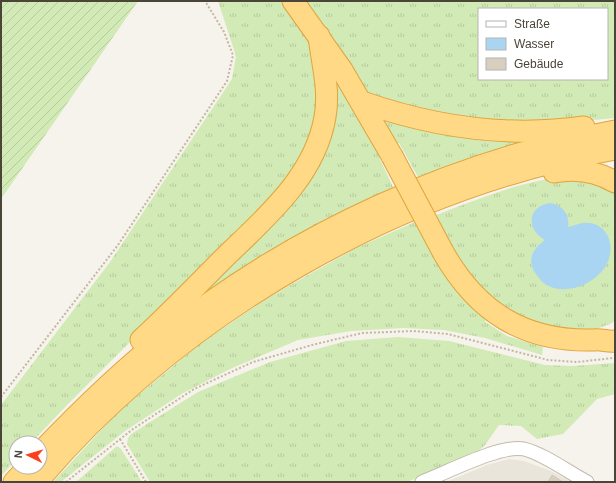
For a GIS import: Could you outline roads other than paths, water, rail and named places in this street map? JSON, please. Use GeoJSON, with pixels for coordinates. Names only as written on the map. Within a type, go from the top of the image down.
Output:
{"type":"FeatureCollection","features":[{"type":"Feature","properties":{"kind":"highway"},"geometry":{"type":"LineString","coordinates":[[293,1],[319,36],[362,102],[443,252],[472,293],[487,307],[510,323],[536,334],[551,338],[566,340],[606,340],[615,328]]}},
{"type":"Feature","properties":{"kind":"highway"},"geometry":{"type":"LineString","coordinates":[[77,413],[86,394],[272,210],[301,175],[319,140],[327,108],[327,85],[319,36]]}},
{"type":"Feature","properties":{"kind":"highway"},"geometry":{"type":"LineString","coordinates":[[362,102],[414,119],[478,129],[541,130],[575,128],[615,123]]}},
{"type":"Feature","properties":{"kind":"highway"},"geometry":{"type":"LineString","coordinates":[[48,444],[77,413],[136,361],[195,314],[253,274],[316,237],[376,208],[449,177],[521,154],[615,131]]}},
{"type":"Feature","properties":{"kind":"highway"},"geometry":{"type":"LineString","coordinates":[[36,482],[90,426],[146,373],[200,331],[261,289],[318,256],[383,223],[456,193],[525,170],[615,149]]}},
{"type":"Feature","properties":{"kind":"highway"},"geometry":{"type":"LineString","coordinates":[[525,170],[537,175],[568,170],[592,172],[615,182]]}},
{"type":"Feature","properties":{"kind":"street"},"geometry":{"type":"LineString","coordinates":[[422,482],[482,458],[513,449],[524,449],[536,454],[587,482]]}},
{"type":"Feature","properties":{"kind":"water"},"geometry":{"type":"Polygon","coordinates":[[[551,203],[559,206],[565,212],[568,219],[568,227],[583,223],[590,223],[601,227],[608,236],[610,242],[610,254],[608,262],[597,276],[581,286],[563,289],[554,288],[542,281],[532,267],[531,262],[533,253],[545,240],[534,230],[532,218],[538,208],[551,203]]]}}]}
